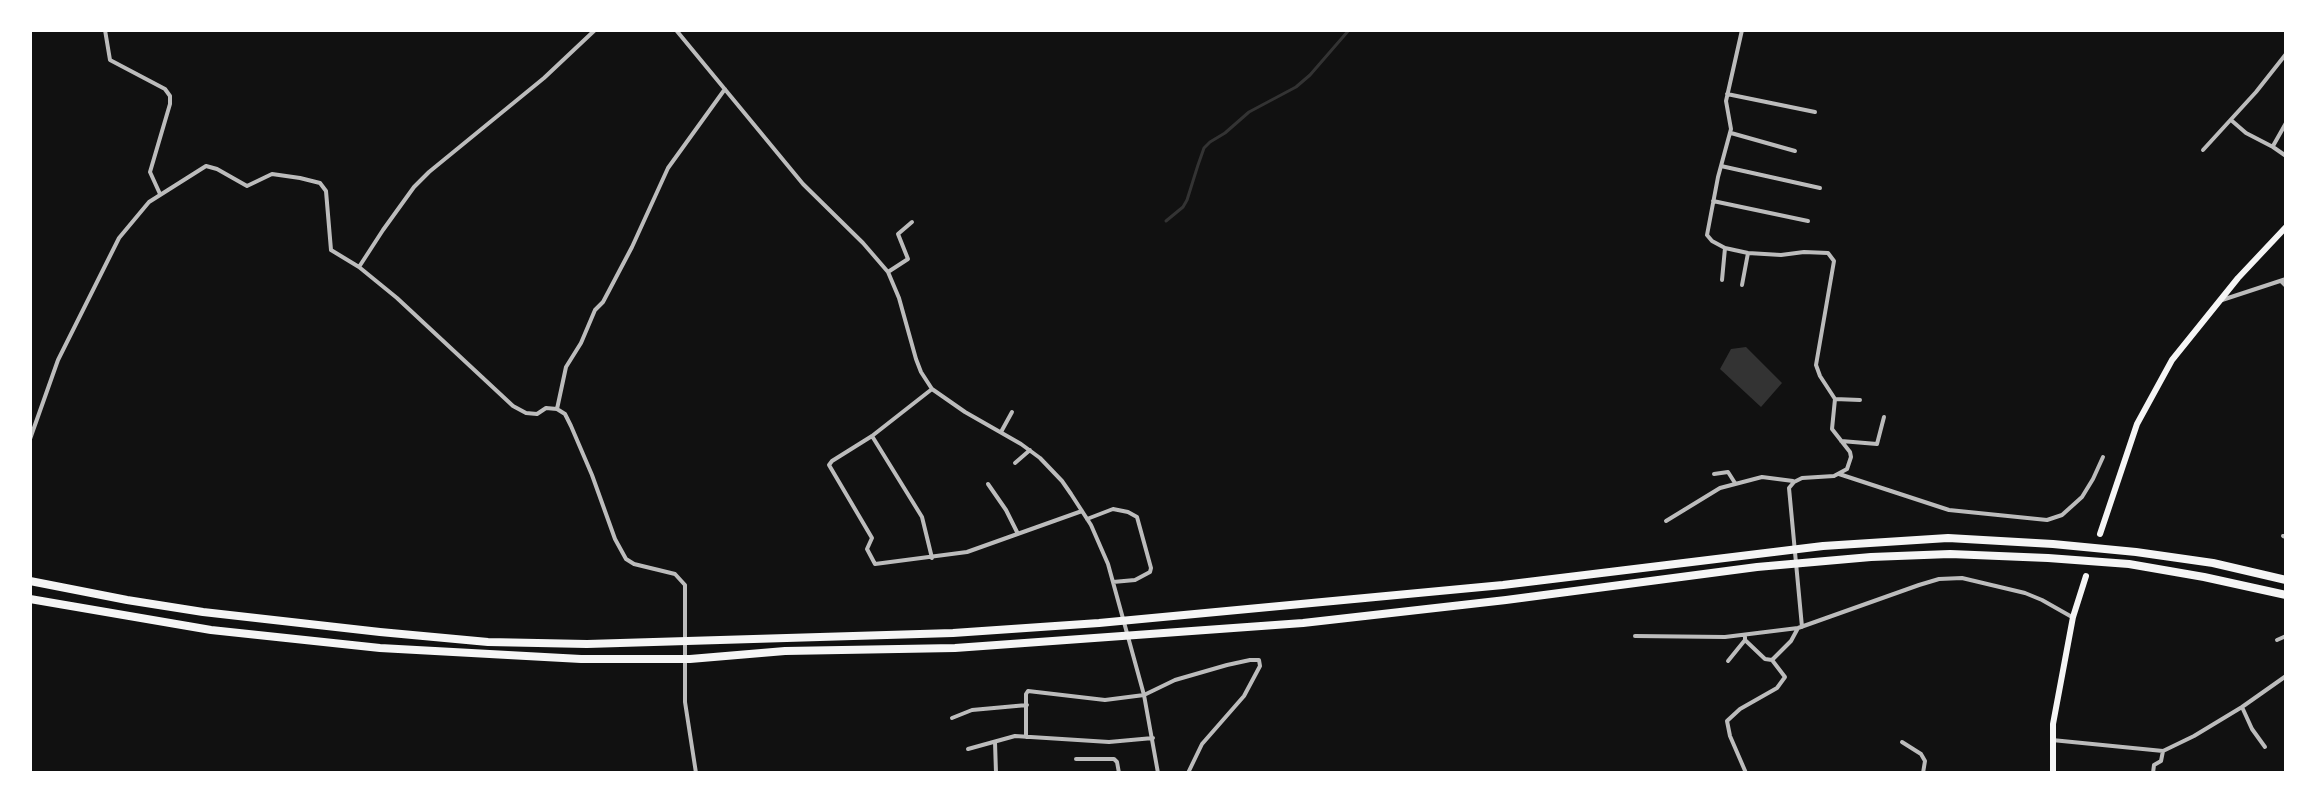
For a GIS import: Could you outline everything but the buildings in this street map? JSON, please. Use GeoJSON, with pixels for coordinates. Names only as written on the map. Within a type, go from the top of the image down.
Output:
{"type":"FeatureCollection","features":[{"type":"Feature","properties":{"kind":"highway"},"geometry":{"type":"LineString","coordinates":[[30,581],[181,609],[380,632],[488,642],[587,644],[953,633],[1099,623],[1503,585],[1823,546],[1948,538],[2053,544],[2136,552],[2214,563],[2286,580]]}},
{"type":"Feature","properties":{"kind":"highway"},"geometry":{"type":"LineString","coordinates":[[30,599],[211,630],[369,647],[602,659],[690,658],[786,651],[955,648],[1304,623],[1506,600],[1757,567],[1871,557],[1950,554],[2129,564],[2286,595]]}},
{"type":"Feature","properties":{"kind":"main road"},"geometry":{"type":"LineString","coordinates":[[2100,534],[2126,453],[2149,400],[2172,360],[2286,226]]}},
{"type":"Feature","properties":{"kind":"main road"},"geometry":{"type":"LineString","coordinates":[[2053,773],[2052,740],[2055,712],[2073,617],[2086,576]]}},
{"type":"Feature","properties":{"kind":"street"},"geometry":{"type":"LineString","coordinates":[[105,30],[110,60],[165,89],[170,96],[170,104],[150,172],[160,194]]}},
{"type":"Feature","properties":{"kind":"street"},"geometry":{"type":"LineString","coordinates":[[358,267],[395,213],[429,172],[544,78],[595,30]]}},
{"type":"Feature","properties":{"kind":"street"},"geometry":{"type":"LineString","coordinates":[[676,30],[802,184],[863,243],[888,272],[899,298],[916,359],[932,389],[957,407],[1030,450],[1062,481],[1082,511],[1100,543],[1113,582],[1144,694],[1158,773]]}},
{"type":"Feature","properties":{"kind":"street"},"geometry":{"type":"LineString","coordinates":[[1666,521],[1720,488],[1762,477],[1794,482],[1814,476],[1830,478],[1847,469],[1851,458],[1850,452],[1832,429],[1835,399],[1820,376],[1816,360],[1834,266],[1833,259],[1827,253],[1804,252],[1782,255],[1748,253],[1725,248],[1712,241],[1707,235],[1721,165],[1731,133],[1732,126],[1726,107],[1727,94],[1742,30]]}},
{"type":"Feature","properties":{"kind":"street"},"geometry":{"type":"LineString","coordinates":[[2203,150],[2256,92],[2286,54]]}},
{"type":"Feature","properties":{"kind":"street"},"geometry":{"type":"LineString","coordinates":[[557,409],[566,367],[581,343],[595,310],[603,302],[632,247],[668,168],[725,89]]}},
{"type":"Feature","properties":{"kind":"street"},"geometry":{"type":"LineString","coordinates":[[1727,94],[1815,112]]}},
{"type":"Feature","properties":{"kind":"street"},"geometry":{"type":"LineString","coordinates":[[2230,120],[2246,133],[2286,156]]}},
{"type":"Feature","properties":{"kind":"street"},"geometry":{"type":"LineString","coordinates":[[2273,147],[2286,123]]}},
{"type":"Feature","properties":{"kind":"street"},"geometry":{"type":"LineString","coordinates":[[1731,133],[1795,151]]}},
{"type":"Feature","properties":{"kind":"street"},"geometry":{"type":"LineString","coordinates":[[1721,165],[1820,188]]}},
{"type":"Feature","properties":{"kind":"street"},"geometry":{"type":"LineString","coordinates":[[30,439],[58,360],[107,259],[133,220],[160,194],[184,182],[206,166],[247,186],[273,174],[320,183],[326,191],[330,247],[338,256],[358,267],[405,306],[513,406],[526,413],[537,414],[546,408],[557,409],[565,414],[592,475],[615,539],[626,559],[634,564],[675,574],[685,585],[685,702],[696,773]]}},
{"type":"Feature","properties":{"kind":"street"},"geometry":{"type":"LineString","coordinates":[[1713,201],[1808,221]]}},
{"type":"Feature","properties":{"kind":"street"},"geometry":{"type":"LineString","coordinates":[[888,272],[908,258],[898,234],[912,222]]}},
{"type":"Feature","properties":{"kind":"street"},"geometry":{"type":"LineString","coordinates":[[1722,280],[1725,248]]}},
{"type":"Feature","properties":{"kind":"street"},"geometry":{"type":"LineString","coordinates":[[1742,285],[1748,253]]}},
{"type":"Feature","properties":{"kind":"street"},"geometry":{"type":"LineString","coordinates":[[2221,301],[2284,280],[2286,286]]}},
{"type":"Feature","properties":{"kind":"street"},"geometry":{"type":"LineString","coordinates":[[932,389],[872,436],[829,465],[872,538],[867,549],[873,562],[877,565],[967,552],[1082,511]]}},
{"type":"Feature","properties":{"kind":"street"},"geometry":{"type":"LineString","coordinates":[[1835,399],[1860,400]]}},
{"type":"Feature","properties":{"kind":"street"},"geometry":{"type":"LineString","coordinates":[[1001,432],[1012,412]]}},
{"type":"Feature","properties":{"kind":"street"},"geometry":{"type":"LineString","coordinates":[[1841,441],[1877,444],[1884,417]]}},
{"type":"Feature","properties":{"kind":"street"},"geometry":{"type":"LineString","coordinates":[[872,436],[922,517],[932,558]]}},
{"type":"Feature","properties":{"kind":"street"},"geometry":{"type":"LineString","coordinates":[[1015,463],[1030,450]]}},
{"type":"Feature","properties":{"kind":"street"},"geometry":{"type":"LineString","coordinates":[[1838,474],[1949,510],[2047,520],[2062,515],[2082,497],[2103,458]]}},
{"type":"Feature","properties":{"kind":"street"},"geometry":{"type":"LineString","coordinates":[[1714,474],[1728,472],[1735,483]]}},
{"type":"Feature","properties":{"kind":"street"},"geometry":{"type":"LineString","coordinates":[[1772,660],[1791,642],[1800,627],[1789,495],[1789,488],[1794,482]]}},
{"type":"Feature","properties":{"kind":"street"},"geometry":{"type":"LineString","coordinates":[[988,484],[1006,510],[1018,534]]}},
{"type":"Feature","properties":{"kind":"street"},"geometry":{"type":"LineString","coordinates":[[1087,519],[1113,509],[1128,512],[1137,517],[1151,568],[1150,573],[1136,580],[1113,582]]}},
{"type":"Feature","properties":{"kind":"street"},"geometry":{"type":"LineString","coordinates":[[1635,636],[1744,637],[1800,627],[1939,579],[1962,578],[2025,593],[2073,617]]}},
{"type":"Feature","properties":{"kind":"street"},"geometry":{"type":"LineString","coordinates":[[2277,640],[2286,636]]}},
{"type":"Feature","properties":{"kind":"street"},"geometry":{"type":"LineString","coordinates":[[1744,637],[1765,659],[1772,660],[1784,673],[1785,679],[1777,688],[1740,709],[1727,721],[1730,736],[1746,773]]}},
{"type":"Feature","properties":{"kind":"street"},"geometry":{"type":"LineString","coordinates":[[1728,661],[1744,637]]}},
{"type":"Feature","properties":{"kind":"street"},"geometry":{"type":"LineString","coordinates":[[1026,737],[1026,694],[1029,691],[1105,700],[1144,694],[1174,680],[1227,665],[1259,660],[1260,666],[1244,696],[1202,744],[1188,773]]}},
{"type":"Feature","properties":{"kind":"street"},"geometry":{"type":"LineString","coordinates":[[2052,740],[2163,751],[2194,736],[2242,707],[2286,676]]}},
{"type":"Feature","properties":{"kind":"street"},"geometry":{"type":"LineString","coordinates":[[952,718],[972,710],[1026,705]]}},
{"type":"Feature","properties":{"kind":"street"},"geometry":{"type":"LineString","coordinates":[[2242,707],[2252,729],[2265,747]]}},
{"type":"Feature","properties":{"kind":"street"},"geometry":{"type":"LineString","coordinates":[[968,749],[1015,736],[1109,742],[1153,738]]}},
{"type":"Feature","properties":{"kind":"street"},"geometry":{"type":"LineString","coordinates":[[995,742],[996,773]]}},
{"type":"Feature","properties":{"kind":"street"},"geometry":{"type":"LineString","coordinates":[[1902,742],[1922,754],[1925,761],[1923,773]]}},
{"type":"Feature","properties":{"kind":"street"},"geometry":{"type":"LineString","coordinates":[[2153,773],[2154,765],[2161,761],[2163,751]]}},
{"type":"Feature","properties":{"kind":"street"},"geometry":{"type":"LineString","coordinates":[[1076,759],[1114,759],[1117,762],[1119,773]]}},
{"type":"Feature","properties":{"kind":"shaded area"},"geometry":{"type":"Polygon","coordinates":[[[1746,347],[1782,383],[1761,407],[1720,369],[1731,349],[1746,347]]]}},
{"type":"Feature","properties":{"kind":"waterway"},"geometry":{"type":"LineString","coordinates":[[1166,221],[1183,207],[1187,200],[1204,148],[1249,112],[1296,87],[1310,75],[1349,30]]}}]}
